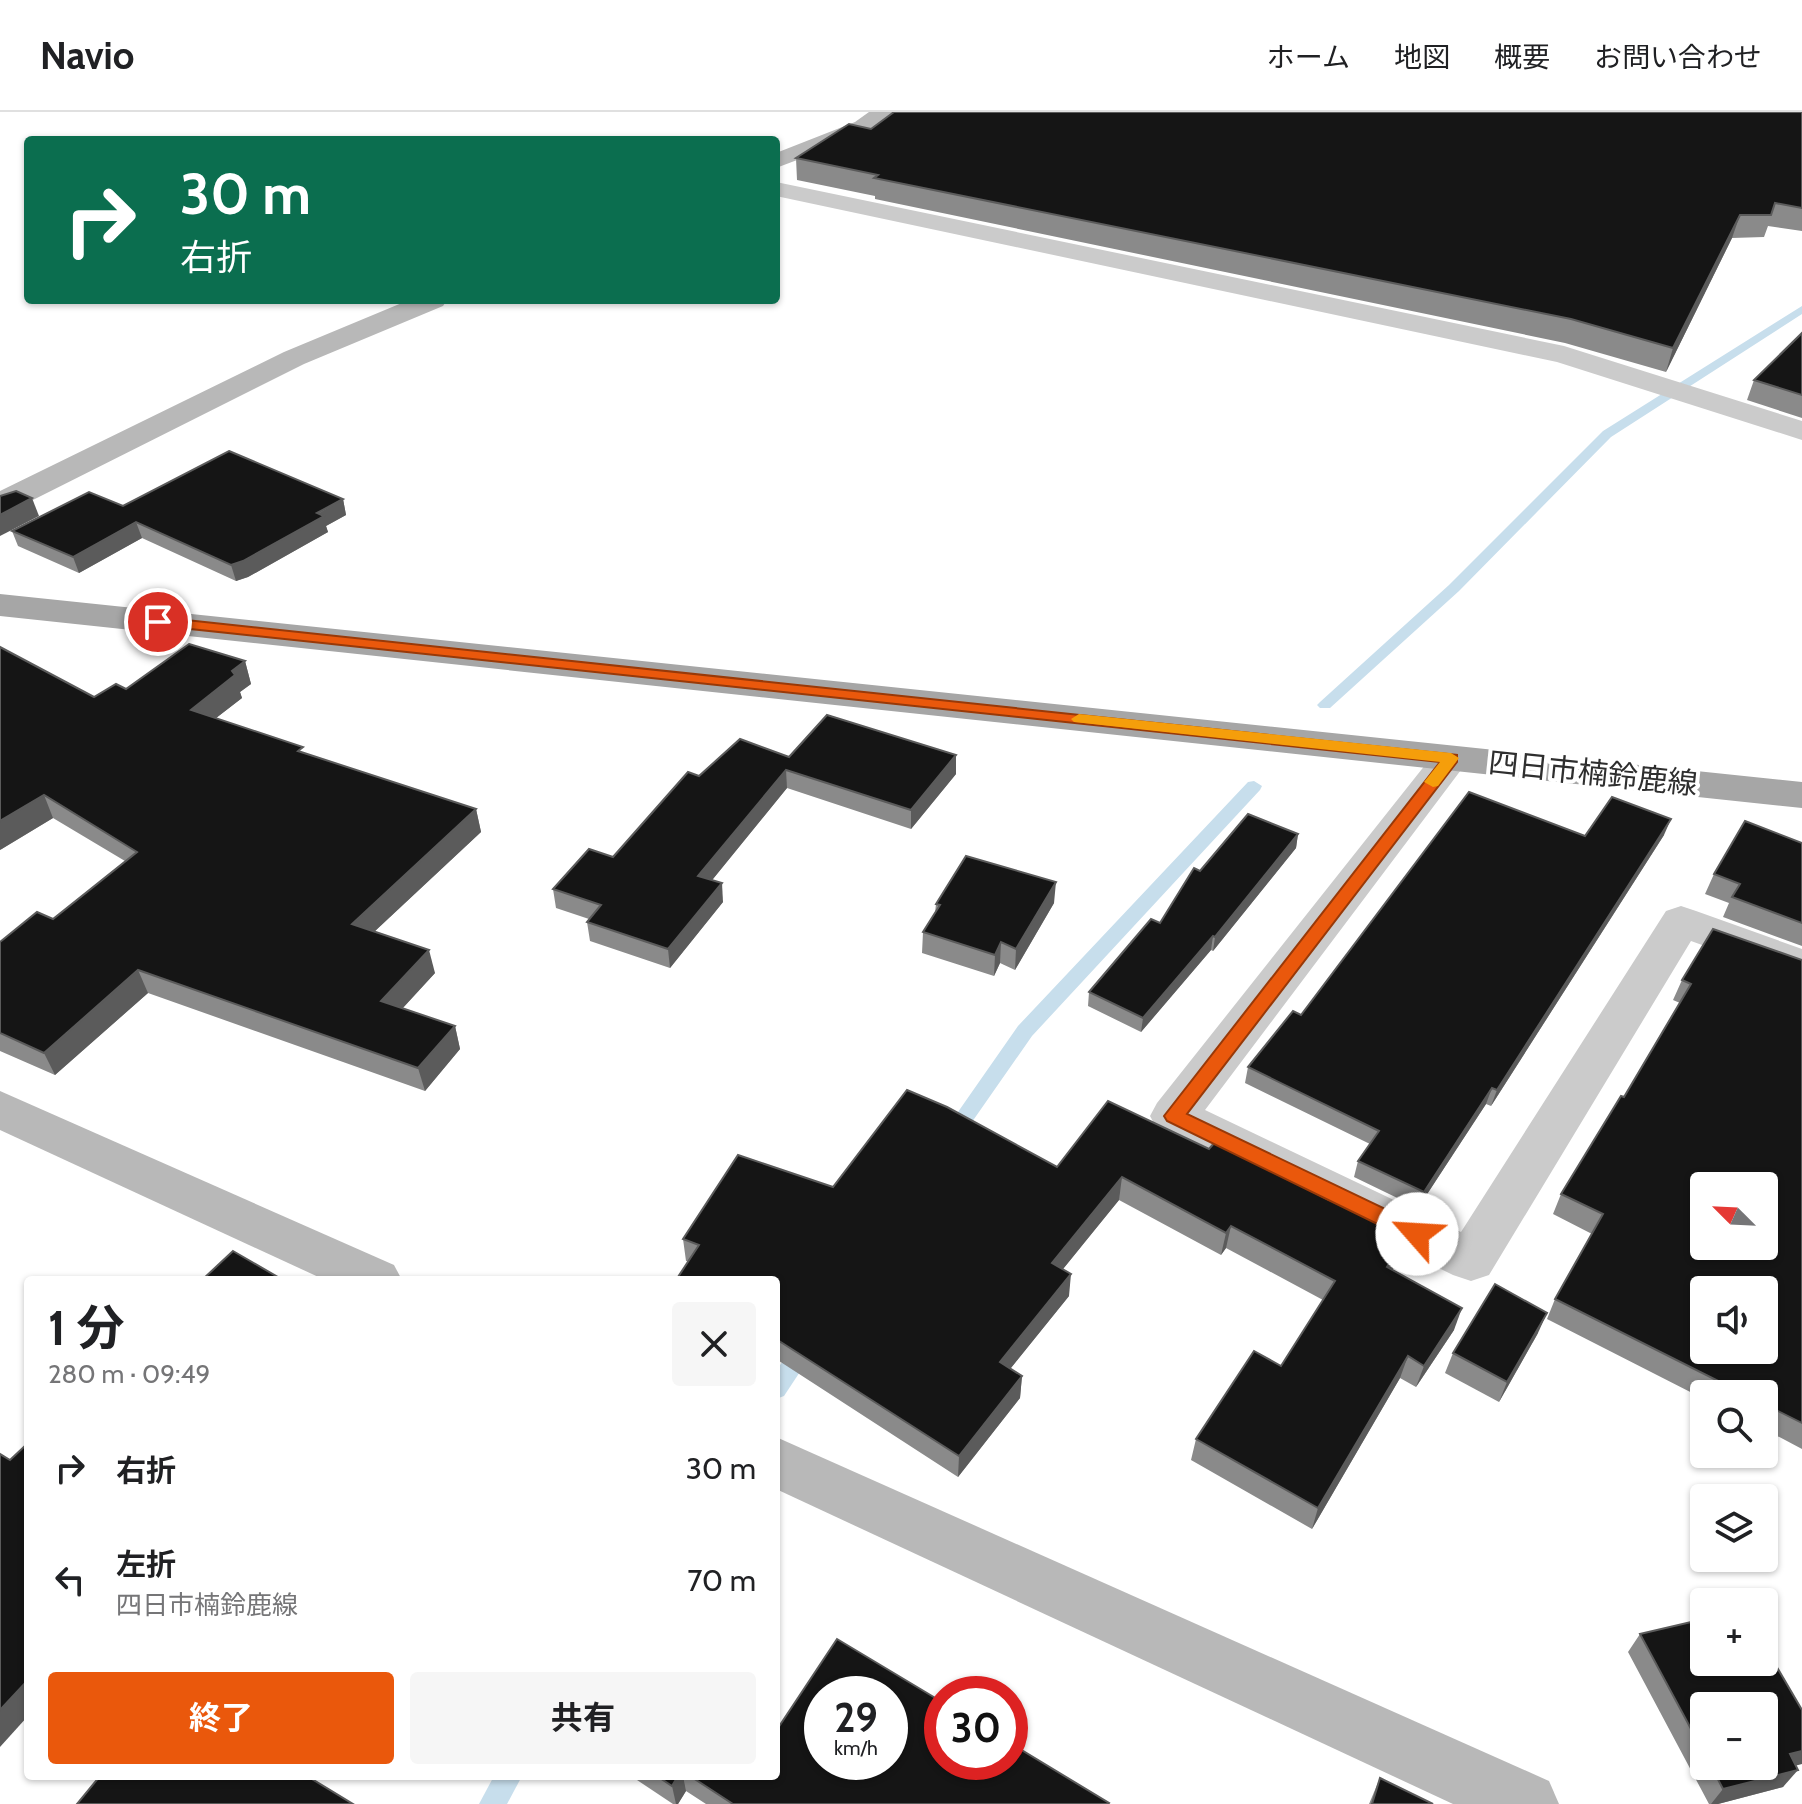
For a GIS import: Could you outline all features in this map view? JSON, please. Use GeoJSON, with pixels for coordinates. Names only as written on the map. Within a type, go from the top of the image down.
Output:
{"type":"FeatureCollection","features":[{"type":"Feature","properties":{"kind":"main road","name":"四日市楠鈴鹿線"},"geometry":{"type":"LineString","coordinates":[[0,605],[1802,795]]}},
{"type":"Feature","properties":{"kind":"street"},"geometry":{"type":"LineString","coordinates":[[780,159],[863,127],[883,112]]}},
{"type":"Feature","properties":{"kind":"street"},"geometry":{"type":"LineString","coordinates":[[780,190],[1564,355],[1802,431]]}},
{"type":"Feature","properties":{"kind":"street"},"geometry":{"type":"LineString","coordinates":[[0,504],[294,358],[423,304]]}},
{"type":"Feature","properties":{"kind":"street"},"geometry":{"type":"LineString","coordinates":[[1451,758],[1174,1116],[1471,1260],[1681,921],[1802,966]]}},
{"type":"Feature","properties":{"kind":"street"},"geometry":{"type":"LineString","coordinates":[[0,1109],[367,1276]]}},
{"type":"Feature","properties":{"kind":"street"},"geometry":{"type":"LineString","coordinates":[[780,1464],[1518,1802]]}},
{"type":"Feature","properties":{"kind":"building"},"geometry":{"type":"Polygon","coordinates":[[[894,112],[1802,112],[1802,208],[1775,203],[1771,215],[1740,215],[1673,348],[1571,319],[874,178],[878,175],[796,158],[849,124],[871,129],[894,112]]]}},
{"type":"Feature","properties":{"kind":"building"},"geometry":{"type":"Polygon","coordinates":[[[1802,333],[1802,395],[1754,380],[1802,333]]]}},
{"type":"Feature","properties":{"kind":"building"},"geometry":{"type":"Polygon","coordinates":[[[229,451],[343,499],[317,513],[324,516],[231,565],[136,522],[73,557],[12,531],[89,492],[123,506],[229,451]]]}},
{"type":"Feature","properties":{"kind":"building"},"geometry":{"type":"Polygon","coordinates":[[[16,491],[32,498],[0,515],[0,496],[16,491]]]}},
{"type":"Feature","properties":{"kind":"building"},"geometry":{"type":"Polygon","coordinates":[[[189,644],[245,661],[232,671],[235,675],[191,710],[303,747],[298,751],[476,809],[352,924],[429,950],[381,1001],[455,1026],[418,1068],[138,970],[44,1053],[0,1033],[0,942],[37,912],[53,919],[137,852],[44,795],[0,821],[0,647],[94,697],[116,684],[126,689],[189,644]]]}},
{"type":"Feature","properties":{"kind":"building"},"geometry":{"type":"Polygon","coordinates":[[[827,715],[956,755],[911,810],[786,770],[698,876],[722,883],[668,949],[587,922],[601,905],[553,889],[589,849],[613,857],[688,772],[699,776],[740,739],[789,757],[827,715]]]}},
{"type":"Feature","properties":{"kind":"building"},"geometry":{"type":"Polygon","coordinates":[[[1469,792],[1585,836],[1612,797],[1671,819],[1497,1090],[1492,1088],[1424,1192],[1358,1161],[1379,1131],[1248,1067],[1293,1011],[1301,1015],[1469,792]]]}},
{"type":"Feature","properties":{"kind":"building"},"geometry":{"type":"Polygon","coordinates":[[[1248,814],[1298,834],[1215,937],[1143,1018],[1089,992],[1151,919],[1160,923],[1194,868],[1200,871],[1248,814]]]}},
{"type":"Feature","properties":{"kind":"building"},"geometry":{"type":"Polygon","coordinates":[[[1745,821],[1802,843],[1802,923],[1732,897],[1740,884],[1714,874],[1745,821]]]}},
{"type":"Feature","properties":{"kind":"building"},"geometry":{"type":"Polygon","coordinates":[[[966,856],[1056,882],[1016,949],[1001,942],[995,955],[923,932],[940,905],[936,904],[966,856]]]}},
{"type":"Feature","properties":{"kind":"building"},"geometry":{"type":"Polygon","coordinates":[[[1713,929],[1802,960],[1802,1423],[1778,1411],[1778,1380],[1716,1380],[1555,1299],[1603,1214],[1561,1194],[1621,1096],[1624,1097],[1691,984],[1682,980],[1713,929]]]}},
{"type":"Feature","properties":{"kind":"building"},"geometry":{"type":"Polygon","coordinates":[[[907,1090],[947,1107],[1057,1167],[1108,1101],[1209,1149],[1215,1142],[1329,1200],[1333,1194],[1399,1226],[1397,1230],[1407,1236],[1387,1267],[1462,1308],[1424,1366],[1408,1356],[1318,1508],[1196,1439],[1254,1351],[1281,1366],[1335,1281],[1231,1226],[1226,1233],[1122,1177],[1052,1263],[1071,1274],[1000,1362],[1022,1376],[959,1456],[780,1342],[780,1276],[679,1276],[699,1245],[683,1239],[738,1155],[833,1187],[907,1090]]]}},
{"type":"Feature","properties":{"kind":"building"},"geometry":{"type":"Polygon","coordinates":[[[233,1251],[276,1276],[206,1276],[233,1251]]]}},
{"type":"Feature","properties":{"kind":"building"},"geometry":{"type":"Polygon","coordinates":[[[1495,1284],[1547,1313],[1507,1382],[1453,1353],[1495,1284]]]}},
{"type":"Feature","properties":{"kind":"building"},"geometry":{"type":"Polygon","coordinates":[[[24,1447],[24,1684],[0,1710],[0,1454],[10,1460],[24,1447]]]}},
{"type":"Feature","properties":{"kind":"building"},"geometry":{"type":"Polygon","coordinates":[[[1690,1622],[1690,1676],[1778,1676],[1778,1669],[1802,1710],[1802,1751],[1790,1754],[1798,1770],[1778,1775],[1778,1692],[1690,1692],[1690,1727],[1640,1634],[1690,1622]]]}},
{"type":"Feature","properties":{"kind":"building"},"geometry":{"type":"Polygon","coordinates":[[[837,1639],[899,1676],[812,1676],[837,1639]]]}},
{"type":"Feature","properties":{"kind":"building"},"geometry":{"type":"Polygon","coordinates":[[[908,1682],[924,1691],[924,1780],[1028,1780],[1028,1754],[1108,1804],[733,1804],[696,1780],[780,1780],[780,1725],[804,1689],[804,1780],[908,1780],[908,1682]]]}},
{"type":"Feature","properties":{"kind":"building"},"geometry":{"type":"Polygon","coordinates":[[[1380,1778],[1433,1804],[1372,1804],[1380,1778]]]}},
{"type":"Feature","properties":{"kind":"building"},"geometry":{"type":"Polygon","coordinates":[[[97,1780],[314,1780],[353,1804],[77,1804],[97,1780]]]}},
{"type":"Feature","properties":{"kind":"building"},"geometry":{"type":"Polygon","coordinates":[[[1718,1780],[1759,1780],[1723,1789],[1718,1780]]]}},
{"type":"Feature","properties":{"kind":"waterway"},"geometry":{"type":"LineString","coordinates":[[1325,705],[1454,588],[1607,434],[1802,309]]}},
{"type":"Feature","properties":{"kind":"waterway"},"geometry":{"type":"LineString","coordinates":[[951,1137],[1025,1031],[1254,786]]}},
{"type":"Feature","properties":{"kind":"waterway"},"geometry":{"type":"LineString","coordinates":[[780,1383],[804,1349]]}},
{"type":"Feature","properties":{"kind":"waterway"},"geometry":{"type":"LineString","coordinates":[[492,1804],[507,1780]]}},
{"type":"Feature","properties":{"kind":"slow traffic"},"geometry":{"type":"LineString","coordinates":[[1079,719],[1451,758],[1433,782]]}},
{"type":"Feature","properties":{"kind":"route"},"geometry":{"type":"LineString","coordinates":[[158,622],[1451,758],[1174,1116],[1417,1234]]}}]}
